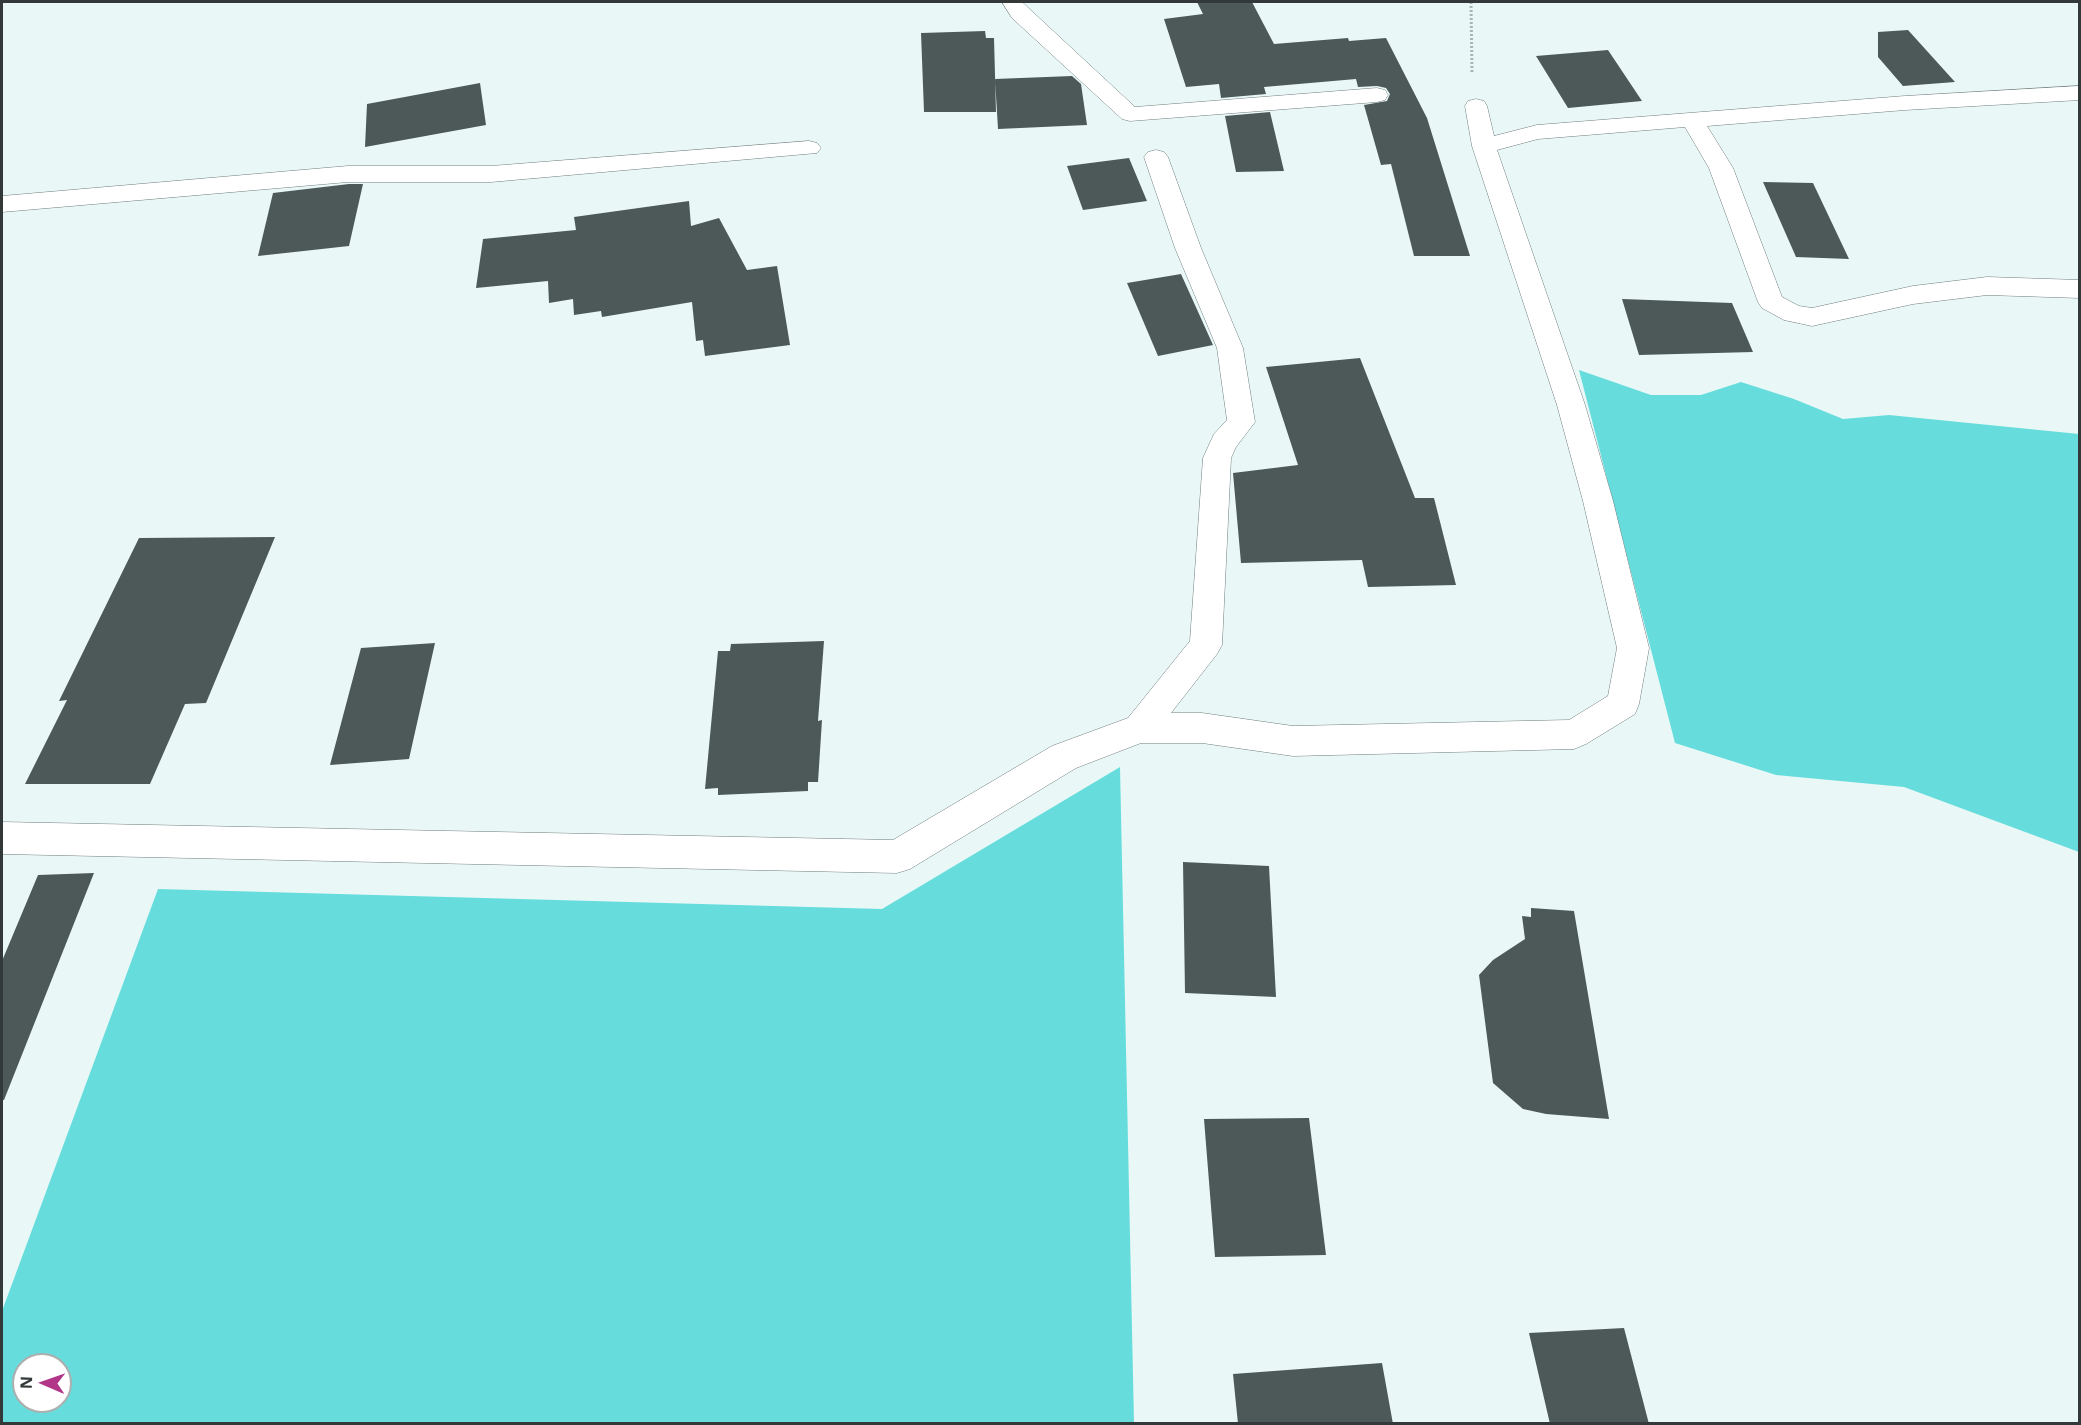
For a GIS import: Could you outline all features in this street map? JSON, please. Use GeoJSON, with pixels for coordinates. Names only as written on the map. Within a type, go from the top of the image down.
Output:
{"type":"FeatureCollection","features":[{"type":"Feature","properties":{"kind":"street"},"geometry":{"type":"LineString","coordinates":[[1012,2],[1020,14],[1130,114],[1377,95]]}},
{"type":"Feature","properties":{"kind":"street"},"geometry":{"type":"LineString","coordinates":[[1484,146],[1537,132],[1905,103],[2079,93]]}},
{"type":"Feature","properties":{"kind":"street"},"geometry":{"type":"LineString","coordinates":[[2,838],[897,857],[1064,757],[1140,728],[1202,728],[1293,741],[1574,734],[1623,704],[1633,648],[1598,501],[1571,405],[1517,251],[1484,146],[1476,106]]}},
{"type":"Feature","properties":{"kind":"street"},"geometry":{"type":"LineString","coordinates":[[1692,120],[1721,168],[1771,302],[1792,314],[1812,317],[1913,295],[1987,286],[2079,289]]}},
{"type":"Feature","properties":{"kind":"street"},"geometry":{"type":"LineString","coordinates":[[2,204],[348,174],[491,174],[809,148]]}},
{"type":"Feature","properties":{"kind":"street"},"geometry":{"type":"LineString","coordinates":[[1140,728],[1206,645],[1217,459],[1224,442],[1241,422],[1230,348],[1188,248],[1156,157]]}},
{"type":"Feature","properties":{"kind":"path"},"geometry":{"type":"LineString","coordinates":[[1471,2],[1470,50],[1476,106]]}},
{"type":"Feature","properties":{"kind":"shaded area"},"geometry":{"type":"Polygon","coordinates":[[[1579,370],[1651,395],[1701,395],[1741,382],[1794,399],[1843,419],[1889,415],[2079,434],[2079,852],[1904,787],[1776,775],[1675,743],[1579,370]]]}},
{"type":"Feature","properties":{"kind":"shaded area"},"geometry":{"type":"Polygon","coordinates":[[[1120,767],[1134,1423],[2,1423],[2,1311],[158,889],[882,909],[1120,767]]]}},
{"type":"Feature","properties":{"kind":"building"},"geometry":{"type":"Polygon","coordinates":[[[1197,2],[1252,2],[1274,44],[1348,38],[1349,41],[1386,38],[1427,118],[1470,256],[1414,256],[1391,164],[1381,165],[1364,105],[1387,101],[1390,94],[1386,88],[1358,87],[1356,79],[1264,87],[1266,94],[1221,98],[1219,84],[1186,87],[1164,19],[1203,14],[1197,2]]]}},
{"type":"Feature","properties":{"kind":"building"},"geometry":{"type":"Polygon","coordinates":[[[1908,30],[1955,82],[1903,86],[1878,57],[1878,32],[1908,30]]]}},
{"type":"Feature","properties":{"kind":"building"},"geometry":{"type":"Polygon","coordinates":[[[985,31],[986,38],[994,38],[996,112],[924,112],[921,33],[985,31]]]}},
{"type":"Feature","properties":{"kind":"building"},"geometry":{"type":"Polygon","coordinates":[[[1608,50],[1642,101],[1568,108],[1536,56],[1608,50]]]}},
{"type":"Feature","properties":{"kind":"building"},"geometry":{"type":"Polygon","coordinates":[[[1072,76],[1081,84],[1087,125],[998,129],[995,79],[1072,76]]]}},
{"type":"Feature","properties":{"kind":"building"},"geometry":{"type":"Polygon","coordinates":[[[480,83],[486,125],[365,147],[367,104],[480,83]]]}},
{"type":"Feature","properties":{"kind":"building"},"geometry":{"type":"Polygon","coordinates":[[[1270,112],[1284,171],[1236,172],[1225,116],[1270,112]]]}},
{"type":"Feature","properties":{"kind":"building"},"geometry":{"type":"Polygon","coordinates":[[[1129,158],[1147,201],[1083,210],[1067,166],[1129,158]]]}},
{"type":"Feature","properties":{"kind":"building"},"geometry":{"type":"Polygon","coordinates":[[[1763,182],[1813,183],[1849,259],[1796,257],[1763,182]]]}},
{"type":"Feature","properties":{"kind":"building"},"geometry":{"type":"Polygon","coordinates":[[[363,184],[349,246],[258,256],[273,193],[363,184]]]}},
{"type":"Feature","properties":{"kind":"building"},"geometry":{"type":"Polygon","coordinates":[[[689,201],[691,226],[719,218],[747,270],[777,266],[790,345],[705,356],[703,340],[696,341],[692,302],[602,317],[601,311],[574,315],[573,299],[549,303],[548,281],[476,288],[483,239],[576,230],[574,217],[689,201]]]}},
{"type":"Feature","properties":{"kind":"building"},"geometry":{"type":"Polygon","coordinates":[[[1181,274],[1213,345],[1158,356],[1127,283],[1181,274]]]}},
{"type":"Feature","properties":{"kind":"building"},"geometry":{"type":"Polygon","coordinates":[[[1622,299],[1732,303],[1753,352],[1639,355],[1622,299]]]}},
{"type":"Feature","properties":{"kind":"building"},"geometry":{"type":"Polygon","coordinates":[[[1360,358],[1415,498],[1434,498],[1456,585],[1368,587],[1362,560],[1241,563],[1233,473],[1298,465],[1266,367],[1360,358]]]}},
{"type":"Feature","properties":{"kind":"building"},"geometry":{"type":"Polygon","coordinates":[[[275,537],[206,703],[185,704],[150,784],[25,784],[67,700],[59,701],[139,538],[275,537]]]}},
{"type":"Feature","properties":{"kind":"building"},"geometry":{"type":"Polygon","coordinates":[[[824,641],[818,721],[822,720],[818,782],[808,782],[808,791],[718,795],[718,788],[705,789],[718,651],[730,651],[731,644],[824,641]]]}},
{"type":"Feature","properties":{"kind":"building"},"geometry":{"type":"Polygon","coordinates":[[[435,643],[409,759],[330,765],[361,648],[435,643]]]}},
{"type":"Feature","properties":{"kind":"building"},"geometry":{"type":"Polygon","coordinates":[[[1183,862],[1269,866],[1276,997],[1185,993],[1183,862]]]}},
{"type":"Feature","properties":{"kind":"building"},"geometry":{"type":"Polygon","coordinates":[[[94,873],[4,1100],[2,1100],[2,961],[38,875],[94,873]]]}},
{"type":"Feature","properties":{"kind":"building"},"geometry":{"type":"Polygon","coordinates":[[[1531,908],[1574,911],[1609,1119],[1546,1114],[1523,1109],[1493,1083],[1479,975],[1493,960],[1525,939],[1522,916],[1531,917],[1531,908]]]}},
{"type":"Feature","properties":{"kind":"building"},"geometry":{"type":"Polygon","coordinates":[[[1309,1118],[1326,1255],[1215,1257],[1204,1119],[1309,1118]]]}},
{"type":"Feature","properties":{"kind":"building"},"geometry":{"type":"Polygon","coordinates":[[[1624,1328],[1649,1424],[1550,1424],[1529,1333],[1624,1328]]]}},
{"type":"Feature","properties":{"kind":"building"},"geometry":{"type":"Polygon","coordinates":[[[1382,1363],[1393,1424],[1238,1424],[1233,1374],[1382,1363]]]}}]}
